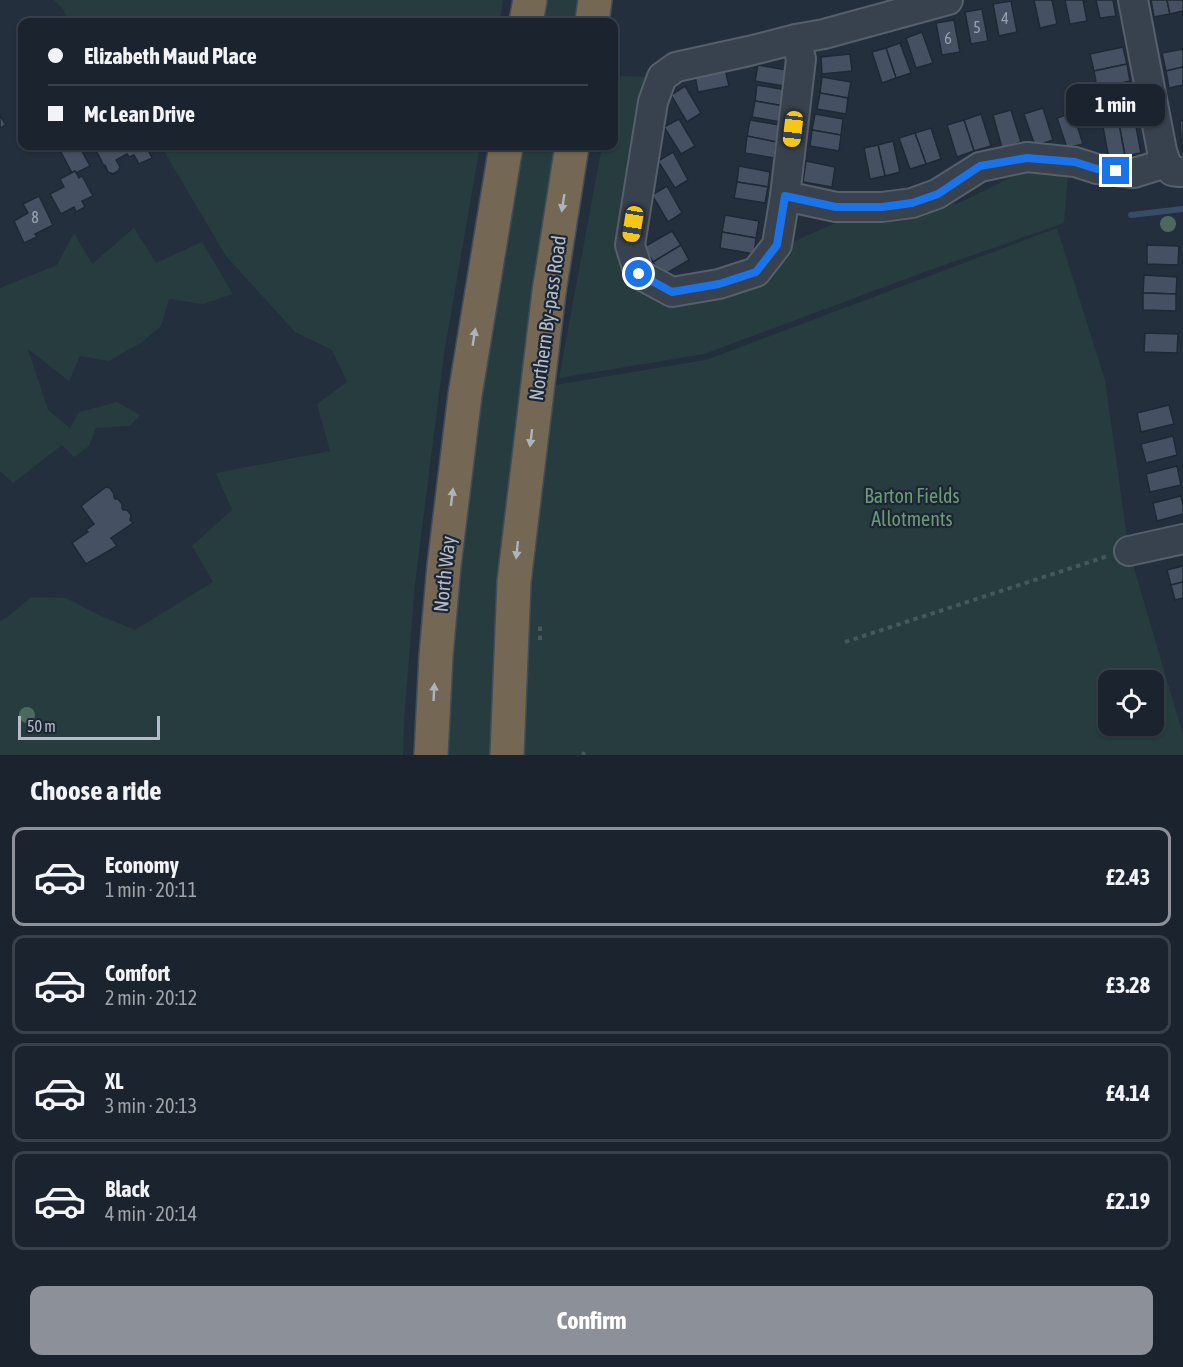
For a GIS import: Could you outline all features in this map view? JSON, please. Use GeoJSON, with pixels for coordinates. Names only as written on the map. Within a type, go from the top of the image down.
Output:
{"type":"FeatureCollection","features":[{"type":"Feature","properties":{"kind":"highway"},"geometry":{"type":"LineString","coordinates":[[527,18],[530,0]]}},
{"type":"Feature","properties":{"kind":"highway"},"geometry":{"type":"LineString","coordinates":[[593,18],[595,0]]}},
{"type":"Feature","properties":{"kind":"highway","name":"North Way"},"geometry":{"type":"LineString","coordinates":[[431,755],[436,656],[444,566],[465,394],[505,150]]}},
{"type":"Feature","properties":{"kind":"highway","name":"Northern By-pass Road"},"geometry":{"type":"LineString","coordinates":[[507,755],[514,582],[549,292],[571,150]]}},
{"type":"Feature","properties":{"kind":"street"},"geometry":{"type":"LineString","coordinates":[[796,39],[801,59],[777,245],[756,272],[719,284],[672,292],[639,274],[630,244],[653,102],[662,78],[676,67],[796,39],[824,34],[948,0]]}},
{"type":"Feature","properties":{"kind":"street"},"geometry":{"type":"LineString","coordinates":[[1133,0],[1162,151],[1175,167]]}},
{"type":"Feature","properties":{"kind":"street"},"geometry":{"type":"LineString","coordinates":[[785,196],[836,207],[882,207],[912,203],[938,194],[980,166],[1027,158],[1075,162],[1097,169],[1134,173],[1175,167]]}},
{"type":"Feature","properties":{"kind":"street"},"geometry":{"type":"LineString","coordinates":[[1130,551],[1183,539]]}},
{"type":"Feature","properties":{"kind":"path"},"geometry":{"type":"LineString","coordinates":[[845,642],[1102,557],[1130,551]]}},
{"type":"Feature","properties":{"kind":"path"},"geometry":{"type":"LineString","coordinates":[[539,646],[541,613]]}},
{"type":"Feature","properties":{"kind":"green space"},"geometry":{"type":"Polygon","coordinates":[[[54,0],[503,0],[501,18],[67,18],[63,9],[54,0]]]}},
{"type":"Feature","properties":{"kind":"green space"},"geometry":{"type":"Polygon","coordinates":[[[545,0],[585,0],[582,18],[543,18],[545,0]]]}},
{"type":"Feature","properties":{"kind":"green space"},"geometry":{"type":"Polygon","coordinates":[[[618,76],[662,77],[630,245],[672,292],[844,219],[913,213],[961,202],[1026,170],[1068,175],[1064,223],[704,354],[559,378],[601,150],[618,150],[618,76]]]}},
{"type":"Feature","properties":{"kind":"green space"},"geometry":{"type":"Polygon","coordinates":[[[163,150],[479,150],[444,354],[415,584],[403,755],[0,755],[0,621],[31,597],[66,598],[135,630],[213,582],[192,546],[232,510],[216,473],[330,451],[317,404],[347,382],[332,350],[295,332],[226,256],[163,150]]]}},
{"type":"Feature","properties":{"kind":"green space"},"geometry":{"type":"Polygon","coordinates":[[[521,150],[560,150],[497,755],[448,755],[454,622],[483,365],[521,150]]]}},
{"type":"Feature","properties":{"kind":"green space"},"geometry":{"type":"Polygon","coordinates":[[[134,228],[156,263],[202,242],[233,294],[203,304],[169,299],[161,326],[142,342],[109,361],[80,356],[69,381],[28,349],[48,410],[70,428],[79,412],[117,402],[140,415],[130,426],[96,428],[89,446],[74,457],[62,445],[13,483],[0,471],[0,288],[57,265],[74,233],[92,264],[134,228]]]}},
{"type":"Feature","properties":{"kind":"green space","name":"Barton Fields Allotments"},"geometry":{"type":"Polygon","coordinates":[[[1057,228],[1105,380],[1129,551],[1164,670],[1098,670],[1098,736],[1164,736],[1164,670],[1183,735],[1183,755],[524,755],[520,660],[547,397],[555,396],[556,385],[706,360],[1057,228]]]}},
{"type":"Feature","properties":{"kind":"building"},"geometry":{"type":"Polygon","coordinates":[[[1034,0],[1052,0],[1057,24],[1040,28],[1034,0]]]}},
{"type":"Feature","properties":{"kind":"building"},"geometry":{"type":"Polygon","coordinates":[[[1065,0],[1083,0],[1087,21],[1070,24],[1065,0]]]}},
{"type":"Feature","properties":{"kind":"building"},"geometry":{"type":"Polygon","coordinates":[[[1096,0],[1113,0],[1116,16],[1100,18],[1096,0]]]}},
{"type":"Feature","properties":{"kind":"building"},"geometry":{"type":"Polygon","coordinates":[[[1151,0],[1167,0],[1170,14],[1154,17],[1151,0]]]}},
{"type":"Feature","properties":{"kind":"building"},"geometry":{"type":"Polygon","coordinates":[[[1167,0],[1183,0],[1183,11],[1170,14],[1167,0]]]}},
{"type":"Feature","properties":{"kind":"building"},"geometry":{"type":"Polygon","coordinates":[[[1011,1],[1017,32],[999,36],[993,4],[1011,1]]]}},
{"type":"Feature","properties":{"kind":"building"},"geometry":{"type":"Polygon","coordinates":[[[982,9],[988,41],[971,44],[965,12],[982,9]]]}},
{"type":"Feature","properties":{"kind":"building"},"geometry":{"type":"Polygon","coordinates":[[[954,20],[960,52],[942,55],[936,23],[954,20]]]}},
{"type":"Feature","properties":{"kind":"building"},"geometry":{"type":"Polygon","coordinates":[[[922,32],[933,63],[916,68],[906,38],[922,32]]]}},
{"type":"Feature","properties":{"kind":"building"},"geometry":{"type":"Polygon","coordinates":[[[900,43],[911,73],[896,78],[886,48],[900,43]]]}},
{"type":"Feature","properties":{"kind":"building"},"geometry":{"type":"Polygon","coordinates":[[[1123,47],[1127,64],[1094,71],[1090,54],[1123,47]]]}},
{"type":"Feature","properties":{"kind":"building"},"geometry":{"type":"Polygon","coordinates":[[[886,48],[896,78],[882,83],[872,52],[886,48]]]}},
{"type":"Feature","properties":{"kind":"building"},"geometry":{"type":"Polygon","coordinates":[[[1183,49],[1183,67],[1166,71],[1162,53],[1183,49]]]}},
{"type":"Feature","properties":{"kind":"building"},"geometry":{"type":"Polygon","coordinates":[[[850,54],[852,71],[822,74],[821,57],[850,54]]]}},
{"type":"Feature","properties":{"kind":"building"},"geometry":{"type":"Polygon","coordinates":[[[1127,64],[1130,81],[1097,88],[1094,71],[1127,64]]]}},
{"type":"Feature","properties":{"kind":"building"},"geometry":{"type":"Polygon","coordinates":[[[758,65],[787,70],[784,86],[755,81],[758,65]]]}},
{"type":"Feature","properties":{"kind":"building"},"geometry":{"type":"Polygon","coordinates":[[[1183,67],[1183,85],[1169,88],[1166,71],[1183,67]]]}},
{"type":"Feature","properties":{"kind":"building"},"geometry":{"type":"Polygon","coordinates":[[[725,69],[729,86],[698,92],[695,76],[725,69]]]}},
{"type":"Feature","properties":{"kind":"building"},"geometry":{"type":"Polygon","coordinates":[[[822,77],[851,82],[848,98],[820,93],[822,77]]]}},
{"type":"Feature","properties":{"kind":"building"},"geometry":{"type":"Polygon","coordinates":[[[757,85],[786,90],[784,106],[755,101],[757,85]]]}},
{"type":"Feature","properties":{"kind":"building"},"geometry":{"type":"Polygon","coordinates":[[[685,86],[701,113],[687,122],[671,95],[685,86]]]}},
{"type":"Feature","properties":{"kind":"building"},"geometry":{"type":"Polygon","coordinates":[[[820,93],[848,98],[846,114],[817,109],[820,93]]]}},
{"type":"Feature","properties":{"kind":"building"},"geometry":{"type":"Polygon","coordinates":[[[755,101],[784,106],[781,122],[752,117],[755,101]]]}},
{"type":"Feature","properties":{"kind":"building"},"geometry":{"type":"Polygon","coordinates":[[[1043,108],[1053,140],[1035,146],[1024,114],[1043,108]]]}},
{"type":"Feature","properties":{"kind":"building"},"geometry":{"type":"Polygon","coordinates":[[[1011,110],[1021,142],[1002,148],[993,115],[1011,110]]]}},
{"type":"Feature","properties":{"kind":"building"},"geometry":{"type":"Polygon","coordinates":[[[1073,113],[1083,144],[1067,148],[1057,118],[1073,113]]]}},
{"type":"Feature","properties":{"kind":"building"},"geometry":{"type":"Polygon","coordinates":[[[815,114],[843,119],[841,135],[812,130],[815,114]]]}},
{"type":"Feature","properties":{"kind":"building"},"geometry":{"type":"Polygon","coordinates":[[[981,114],[991,146],[974,151],[964,120],[981,114]]]}},
{"type":"Feature","properties":{"kind":"building"},"geometry":{"type":"Polygon","coordinates":[[[0,115],[6,125],[0,128],[0,115]]]}},
{"type":"Feature","properties":{"kind":"building"},"geometry":{"type":"Polygon","coordinates":[[[679,119],[695,146],[681,154],[664,127],[679,119]]]}},
{"type":"Feature","properties":{"kind":"building"},"geometry":{"type":"Polygon","coordinates":[[[750,120],[779,125],[776,142],[747,136],[750,120]]]}},
{"type":"Feature","properties":{"kind":"building"},"geometry":{"type":"Polygon","coordinates":[[[964,120],[974,151],[957,157],[947,125],[964,120]]]}},
{"type":"Feature","properties":{"kind":"building"},"geometry":{"type":"Polygon","coordinates":[[[1183,120],[1183,151],[1182,151],[1180,121],[1183,120]]]}},
{"type":"Feature","properties":{"kind":"building"},"geometry":{"type":"Polygon","coordinates":[[[1135,121],[1141,153],[1125,156],[1119,124],[1135,121]]]}},
{"type":"Feature","properties":{"kind":"building"},"geometry":{"type":"Polygon","coordinates":[[[1119,124],[1125,156],[1109,159],[1103,127],[1119,124]]]}},
{"type":"Feature","properties":{"kind":"building"},"geometry":{"type":"Polygon","coordinates":[[[931,128],[941,159],[926,164],[915,133],[931,128]]]}},
{"type":"Feature","properties":{"kind":"building"},"geometry":{"type":"Polygon","coordinates":[[[812,130],[841,135],[839,151],[810,146],[812,130]]]}},
{"type":"Feature","properties":{"kind":"building"},"geometry":{"type":"Polygon","coordinates":[[[915,133],[926,164],[910,169],[899,138],[915,133]]]}},
{"type":"Feature","properties":{"kind":"building"},"geometry":{"type":"Polygon","coordinates":[[[747,136],[776,142],[774,158],[745,153],[747,136]]]}},
{"type":"Feature","properties":{"kind":"building"},"geometry":{"type":"Polygon","coordinates":[[[893,141],[900,172],[885,176],[878,145],[893,141]]]}},
{"type":"Feature","properties":{"kind":"building"},"geometry":{"type":"Polygon","coordinates":[[[878,145],[885,176],[870,179],[864,148],[878,145]]]}},
{"type":"Feature","properties":{"kind":"building"},"geometry":{"type":"Polygon","coordinates":[[[81,150],[90,166],[72,173],[61,152],[81,150]]]}},
{"type":"Feature","properties":{"kind":"building"},"geometry":{"type":"Polygon","coordinates":[[[96,150],[148,150],[152,158],[139,164],[134,155],[129,157],[127,154],[116,160],[120,167],[113,174],[108,172],[96,150]]]}},
{"type":"Feature","properties":{"kind":"building"},"geometry":{"type":"Polygon","coordinates":[[[673,152],[688,180],[675,188],[658,161],[673,152]]]}},
{"type":"Feature","properties":{"kind":"building"},"geometry":{"type":"Polygon","coordinates":[[[806,161],[835,167],[832,187],[803,182],[806,161]]]}},
{"type":"Feature","properties":{"kind":"building"},"geometry":{"type":"Polygon","coordinates":[[[739,166],[770,172],[768,187],[737,182],[739,166]]]}},
{"type":"Feature","properties":{"kind":"building"},"geometry":{"type":"Polygon","coordinates":[[[75,171],[79,178],[82,176],[93,196],[82,201],[85,207],[76,212],[74,207],[61,214],[50,194],[64,187],[60,179],[75,171]]]}},
{"type":"Feature","properties":{"kind":"building"},"geometry":{"type":"Polygon","coordinates":[[[737,182],[768,187],[765,203],[734,198],[737,182]]]}},
{"type":"Feature","properties":{"kind":"building"},"geometry":{"type":"Polygon","coordinates":[[[667,186],[682,213],[668,222],[652,195],[667,186]]]}},
{"type":"Feature","properties":{"kind":"building"},"geometry":{"type":"Polygon","coordinates":[[[39,196],[53,225],[35,234],[37,237],[24,243],[14,221],[28,213],[23,204],[39,196]]]}},
{"type":"Feature","properties":{"kind":"building"},"geometry":{"type":"Polygon","coordinates":[[[725,215],[759,221],[756,238],[722,232],[725,215]]]}},
{"type":"Feature","properties":{"kind":"building"},"geometry":{"type":"Polygon","coordinates":[[[672,231],[681,245],[653,262],[644,247],[672,231]]]}},
{"type":"Feature","properties":{"kind":"building"},"geometry":{"type":"Polygon","coordinates":[[[722,232],[756,238],[754,254],[720,248],[722,232]]]}},
{"type":"Feature","properties":{"kind":"building"},"geometry":{"type":"Polygon","coordinates":[[[681,245],[689,260],[662,276],[653,262],[681,245]]]}},
{"type":"Feature","properties":{"kind":"building"},"geometry":{"type":"Polygon","coordinates":[[[1147,245],[1179,246],[1178,265],[1147,264],[1147,245]]]}},
{"type":"Feature","properties":{"kind":"building"},"geometry":{"type":"Polygon","coordinates":[[[1144,275],[1177,277],[1176,294],[1143,293],[1144,275]]]}},
{"type":"Feature","properties":{"kind":"building"},"geometry":{"type":"Polygon","coordinates":[[[1143,293],[1176,294],[1176,311],[1143,310],[1143,293]]]}},
{"type":"Feature","properties":{"kind":"building"},"geometry":{"type":"Polygon","coordinates":[[[1145,333],[1178,334],[1177,353],[1144,352],[1145,333]]]}},
{"type":"Feature","properties":{"kind":"building"},"geometry":{"type":"Polygon","coordinates":[[[1169,405],[1174,424],[1141,432],[1137,413],[1169,405]]]}},
{"type":"Feature","properties":{"kind":"building"},"geometry":{"type":"Polygon","coordinates":[[[1173,436],[1177,455],[1146,463],[1141,444],[1173,436]]]}},
{"type":"Feature","properties":{"kind":"building"},"geometry":{"type":"Polygon","coordinates":[[[1177,466],[1181,485],[1150,492],[1146,474],[1177,466]]]}},
{"type":"Feature","properties":{"kind":"building"},"geometry":{"type":"Polygon","coordinates":[[[106,487],[110,488],[115,499],[122,504],[123,510],[127,510],[131,515],[130,520],[133,523],[111,538],[117,546],[86,564],[72,543],[88,532],[86,530],[94,524],[81,506],[106,487]]]}},
{"type":"Feature","properties":{"kind":"building"},"geometry":{"type":"Polygon","coordinates":[[[1181,496],[1183,514],[1157,521],[1153,503],[1181,496]]]}},
{"type":"Feature","properties":{"kind":"building"},"geometry":{"type":"Polygon","coordinates":[[[1183,566],[1183,582],[1171,585],[1167,570],[1183,566]]]}},
{"type":"Feature","properties":{"kind":"building"},"geometry":{"type":"Polygon","coordinates":[[[1183,582],[1183,598],[1175,600],[1171,585],[1183,582]]]}},
{"type":"Feature","properties":{"kind":"waterway"},"geometry":{"type":"LineString","coordinates":[[1131,215],[1183,209]]}},
{"type":"Feature","properties":{"kind":"route"},"geometry":{"type":"LineString","coordinates":[[639,274],[672,292],[719,284],[756,272],[777,245],[785,196],[836,207],[882,207],[912,203],[938,194],[980,166],[1027,158],[1075,162],[1097,169],[1116,171]]}}]}
